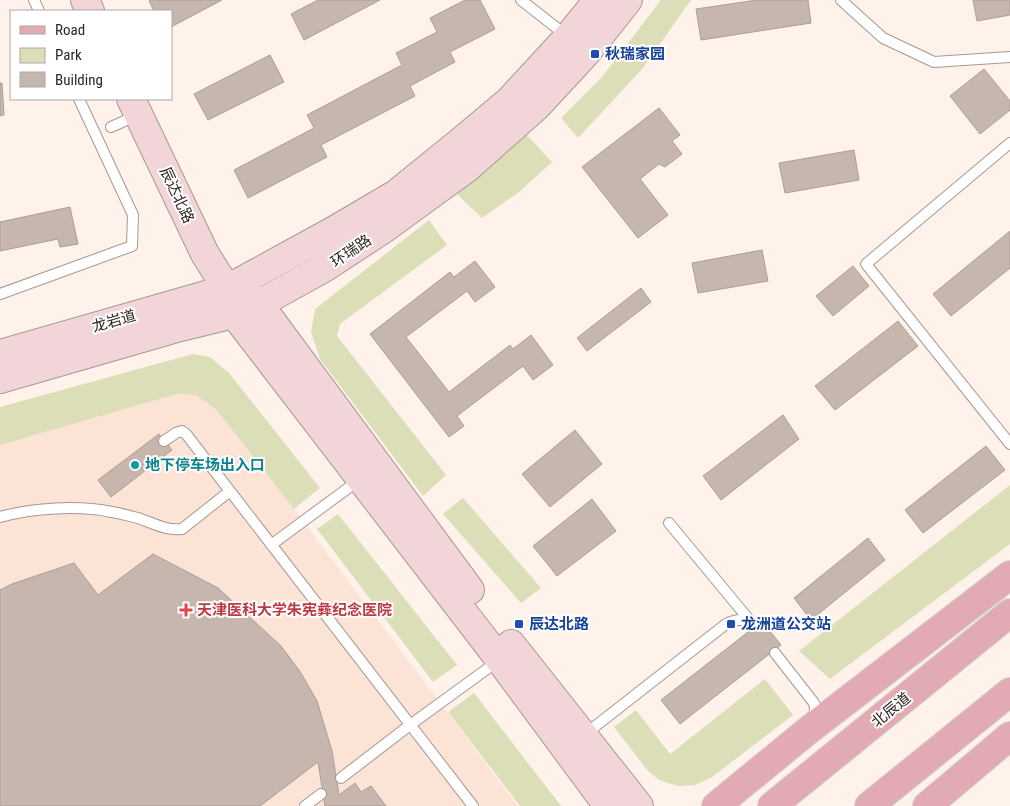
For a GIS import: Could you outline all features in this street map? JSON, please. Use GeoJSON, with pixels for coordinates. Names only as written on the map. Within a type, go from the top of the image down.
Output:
{"type":"FeatureCollection","features":[{"type":"Feature","properties":{"kind":"main road","name":"环瑞路"},"geometry":{"type":"LineString","coordinates":[[259,304],[324,268],[386,228],[466,169],[537,106],[577,44],[598,0]]}},
{"type":"Feature","properties":{"kind":"main road","name":"环瑞路"},"geometry":{"type":"LineString","coordinates":[[0,379],[186,326],[231,301],[332,231],[396,194],[628,0]]}},
{"type":"Feature","properties":{"kind":"main road","name":"辰达北路"},"geometry":{"type":"LineString","coordinates":[[135,107],[205,254],[231,301],[265,355],[457,574],[508,654],[575,742],[639,806]]}},
{"type":"Feature","properties":{"kind":"main road","name":"辰达北路"},"geometry":{"type":"LineString","coordinates":[[231,301],[245,293],[259,304],[369,473]]}},
{"type":"Feature","properties":{"kind":"main road","name":"龙岩道"},"geometry":{"type":"LineString","coordinates":[[0,354],[231,301]]}},
{"type":"Feature","properties":{"kind":"main road"},"geometry":{"type":"LineString","coordinates":[[186,326],[219,329],[236,334],[265,355]]}},
{"type":"Feature","properties":{"kind":"main road"},"geometry":{"type":"LineString","coordinates":[[716,806],[810,729],[1010,575]]}},
{"type":"Feature","properties":{"kind":"main road","name":"北辰道"},"geometry":{"type":"LineString","coordinates":[[772,806],[1010,613]]}},
{"type":"Feature","properties":{"kind":"main road"},"geometry":{"type":"LineString","coordinates":[[869,806],[1010,692]]}},
{"type":"Feature","properties":{"kind":"main road"},"geometry":{"type":"LineString","coordinates":[[927,806],[1010,736]]}},
{"type":"Feature","properties":{"kind":"main road","name":"辰达北路"},"geometry":{"type":"LineString","coordinates":[[575,742],[608,806]]}},
{"type":"Feature","properties":{"kind":"lane"},"geometry":{"type":"LineString","coordinates":[[521,0],[577,44]]}},
{"type":"Feature","properties":{"kind":"lane"},"geometry":{"type":"LineString","coordinates":[[841,0],[883,38],[934,62],[1010,57]]}},
{"type":"Feature","properties":{"kind":"lane"},"geometry":{"type":"LineString","coordinates":[[0,294],[132,246],[133,215],[79,100]]}},
{"type":"Feature","properties":{"kind":"lane"},"geometry":{"type":"LineString","coordinates":[[111,127],[135,107]]}},
{"type":"Feature","properties":{"kind":"lane"},"geometry":{"type":"LineString","coordinates":[[1010,143],[866,264],[1010,444]]}},
{"type":"Feature","properties":{"kind":"lane"},"geometry":{"type":"LineString","coordinates":[[164,441],[176,432],[182,431],[186,434],[410,725],[469,805]]}},
{"type":"Feature","properties":{"kind":"lane"},"geometry":{"type":"LineString","coordinates":[[271,545],[369,473]]}},
{"type":"Feature","properties":{"kind":"lane"},"geometry":{"type":"LineString","coordinates":[[0,517],[38,510],[76,509],[110,511],[138,518],[172,531],[182,530],[230,491]]}},
{"type":"Feature","properties":{"kind":"lane"},"geometry":{"type":"LineString","coordinates":[[575,742],[726,624],[746,620],[753,625],[669,523]]}},
{"type":"Feature","properties":{"kind":"lane"},"geometry":{"type":"LineString","coordinates":[[775,653],[814,703],[815,716],[810,729]]}},
{"type":"Feature","properties":{"kind":"lane"},"geometry":{"type":"LineString","coordinates":[[341,778],[508,654]]}},
{"type":"Feature","properties":{"kind":"lane"},"geometry":{"type":"LineString","coordinates":[[305,806],[321,794]]}},
{"type":"Feature","properties":{"kind":"shaded area","name":"天津医科大学朱宪彝纪念医院"},"geometry":{"type":"Polygon","coordinates":[[[180,393],[197,396],[216,409],[294,509],[518,806],[0,806],[0,445],[180,393]]]}},
{"type":"Feature","properties":{"kind":"green space"},"geometry":{"type":"Polygon","coordinates":[[[661,0],[691,0],[643,68],[578,138],[561,118],[602,77],[661,0]]]}},
{"type":"Feature","properties":{"kind":"green space"},"geometry":{"type":"Polygon","coordinates":[[[524,132],[552,162],[519,192],[482,218],[457,194],[492,165],[524,132]]]}},
{"type":"Feature","properties":{"kind":"green space"},"geometry":{"type":"Polygon","coordinates":[[[429,220],[447,245],[340,324],[337,336],[446,475],[423,496],[320,359],[311,332],[315,309],[429,220]]]}},
{"type":"Feature","properties":{"kind":"green space"},"geometry":{"type":"Polygon","coordinates":[[[193,354],[210,357],[229,373],[320,488],[294,509],[216,409],[197,396],[180,393],[0,445],[0,407],[193,354]]]}},
{"type":"Feature","properties":{"kind":"green space"},"geometry":{"type":"Polygon","coordinates":[[[1010,485],[1010,544],[830,679],[799,651],[1010,485]]]}},
{"type":"Feature","properties":{"kind":"green space"},"geometry":{"type":"Polygon","coordinates":[[[463,498],[541,588],[521,603],[443,514],[463,498]]]}},
{"type":"Feature","properties":{"kind":"green space"},"geometry":{"type":"Polygon","coordinates":[[[338,514],[457,665],[433,682],[317,529],[338,514]]]}},
{"type":"Feature","properties":{"kind":"green space"},"geometry":{"type":"Polygon","coordinates":[[[765,679],[793,715],[712,777],[695,785],[678,786],[659,780],[648,771],[614,727],[636,710],[670,754],[765,679]]]}},
{"type":"Feature","properties":{"kind":"green space"},"geometry":{"type":"Polygon","coordinates":[[[474,693],[561,806],[520,806],[448,712],[474,693]]]}},
{"type":"Feature","properties":{"kind":"building"},"geometry":{"type":"Polygon","coordinates":[[[222,0],[172,26],[172,10],[154,10],[149,1],[222,0]]]}},
{"type":"Feature","properties":{"kind":"building"},"geometry":{"type":"Polygon","coordinates":[[[318,0],[380,0],[304,40],[291,14],[318,0]]]}},
{"type":"Feature","properties":{"kind":"building"},"geometry":{"type":"Polygon","coordinates":[[[465,0],[480,0],[495,29],[450,52],[455,62],[410,86],[415,96],[321,145],[327,157],[248,198],[234,170],[314,128],[307,115],[402,65],[396,53],[437,32],[430,18],[465,0]]]}},
{"type":"Feature","properties":{"kind":"building"},"geometry":{"type":"Polygon","coordinates":[[[757,0],[808,0],[811,23],[701,40],[696,9],[757,0]]]}},
{"type":"Feature","properties":{"kind":"building"},"geometry":{"type":"Polygon","coordinates":[[[973,0],[1010,0],[1010,15],[977,21],[973,0]]]}},
{"type":"Feature","properties":{"kind":"building"},"geometry":{"type":"Polygon","coordinates":[[[270,55],[284,82],[208,120],[194,94],[270,55]]]}},
{"type":"Feature","properties":{"kind":"building"},"geometry":{"type":"Polygon","coordinates":[[[984,69],[1010,101],[1010,110],[980,134],[950,96],[984,69]]]}},
{"type":"Feature","properties":{"kind":"building"},"geometry":{"type":"Polygon","coordinates":[[[0,83],[2,83],[4,115],[0,116],[0,83]]]}},
{"type":"Feature","properties":{"kind":"building"},"geometry":{"type":"Polygon","coordinates":[[[659,108],[680,135],[672,141],[682,154],[665,167],[659,164],[640,179],[668,215],[638,238],[582,167],[659,108]]]}},
{"type":"Feature","properties":{"kind":"building"},"geometry":{"type":"Polygon","coordinates":[[[854,150],[859,180],[785,193],[779,163],[854,150]]]}},
{"type":"Feature","properties":{"kind":"building"},"geometry":{"type":"Polygon","coordinates":[[[70,207],[78,244],[60,247],[58,239],[0,251],[0,222],[70,207]]]}},
{"type":"Feature","properties":{"kind":"building"},"geometry":{"type":"Polygon","coordinates":[[[1010,231],[1010,268],[951,316],[933,294],[1010,231]]]}},
{"type":"Feature","properties":{"kind":"building"},"geometry":{"type":"Polygon","coordinates":[[[762,250],[768,281],[698,293],[692,263],[762,250]]]}},
{"type":"Feature","properties":{"kind":"building"},"geometry":{"type":"Polygon","coordinates":[[[475,261],[495,287],[475,302],[467,291],[406,337],[449,392],[510,345],[513,349],[531,335],[553,365],[533,380],[523,366],[457,416],[464,426],[449,437],[370,334],[450,272],[454,277],[475,261]]]}},
{"type":"Feature","properties":{"kind":"building"},"geometry":{"type":"Polygon","coordinates":[[[853,266],[869,286],[833,316],[816,296],[853,266]]]}},
{"type":"Feature","properties":{"kind":"building"},"geometry":{"type":"Polygon","coordinates":[[[641,288],[651,302],[587,351],[577,338],[641,288]]]}},
{"type":"Feature","properties":{"kind":"building"},"geometry":{"type":"Polygon","coordinates":[[[898,321],[918,346],[835,410],[815,386],[898,321]]]}},
{"type":"Feature","properties":{"kind":"building"},"geometry":{"type":"Polygon","coordinates":[[[783,415],[799,439],[721,500],[703,476],[783,415]]]}},
{"type":"Feature","properties":{"kind":"building"},"geometry":{"type":"Polygon","coordinates":[[[575,430],[602,464],[550,507],[522,474],[575,430]]]}},
{"type":"Feature","properties":{"kind":"building","name":"地下停车场出入口"},"geometry":{"type":"Polygon","coordinates":[[[159,434],[172,450],[111,497],[98,480],[159,434]]]}},
{"type":"Feature","properties":{"kind":"building"},"geometry":{"type":"Polygon","coordinates":[[[986,446],[1005,470],[923,533],[905,510],[986,446]]]}},
{"type":"Feature","properties":{"kind":"building"},"geometry":{"type":"Polygon","coordinates":[[[592,499],[616,531],[557,576],[533,546],[592,499]]]}},
{"type":"Feature","properties":{"kind":"building"},"geometry":{"type":"Polygon","coordinates":[[[868,538],[885,560],[811,620],[794,598],[868,538]]]}},
{"type":"Feature","properties":{"kind":"building"},"geometry":{"type":"Polygon","coordinates":[[[153,554],[218,588],[281,646],[301,673],[317,701],[332,751],[339,795],[355,783],[361,792],[371,786],[386,806],[325,806],[318,762],[260,806],[0,806],[0,590],[12,584],[74,563],[98,595],[153,554]]]}},
{"type":"Feature","properties":{"kind":"building"},"geometry":{"type":"Polygon","coordinates":[[[762,621],[781,645],[680,724],[661,700],[762,621]]]}},
{"type":"Feature","properties":{"kind":"place","name":"秋瑞家园"},"geometry":{"type":"Point","coordinates":[595,54]}},
{"type":"Feature","properties":{"kind":"place","name":"地下停车场出入口"},"geometry":{"type":"Point","coordinates":[135,465]}},
{"type":"Feature","properties":{"kind":"place","name":"天津医科大学朱宪彝纪念医院"},"geometry":{"type":"Point","coordinates":[186,610]}},
{"type":"Feature","properties":{"kind":"place","name":"辰达北路"},"geometry":{"type":"Point","coordinates":[519,624]}},
{"type":"Feature","properties":{"kind":"place","name":"龙洲道公交站"},"geometry":{"type":"Point","coordinates":[731,624]}}]}
